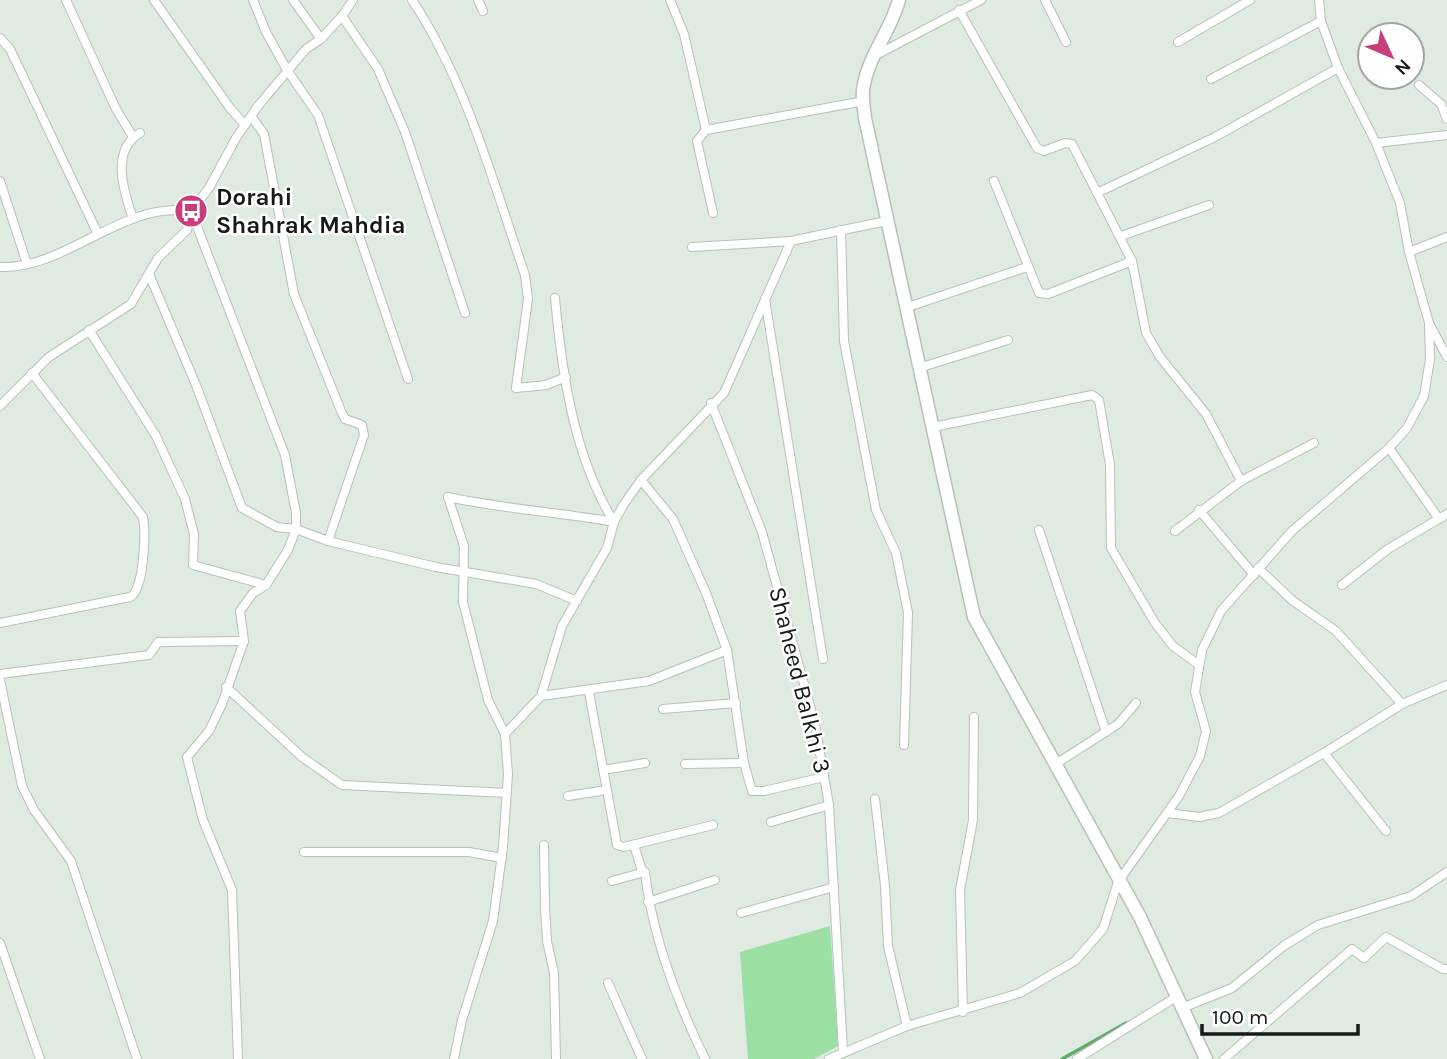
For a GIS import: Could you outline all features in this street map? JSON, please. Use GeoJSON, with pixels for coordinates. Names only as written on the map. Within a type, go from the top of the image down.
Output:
{"type":"FeatureCollection","features":[{"type":"Feature","properties":{"kind":"street"},"geometry":{"type":"LineString","coordinates":[[66,0],[116,109],[136,135],[121,169],[123,188],[133,219]]}},
{"type":"Feature","properties":{"kind":"street"},"geometry":{"type":"LineString","coordinates":[[154,0],[230,108],[245,125]]}},
{"type":"Feature","properties":{"kind":"street"},"geometry":{"type":"LineString","coordinates":[[253,0],[266,32],[287,70],[318,116],[408,379]]}},
{"type":"Feature","properties":{"kind":"street"},"geometry":{"type":"LineString","coordinates":[[293,0],[321,39]]}},
{"type":"Feature","properties":{"kind":"street"},"geometry":{"type":"LineString","coordinates":[[0,406],[49,357],[131,304],[158,258],[187,230],[191,211],[209,188],[251,116],[287,70],[321,39],[353,0]]}},
{"type":"Feature","properties":{"kind":"street"},"geometry":{"type":"LineString","coordinates":[[412,0],[432,31],[466,106],[525,275],[528,299],[516,388],[546,385],[566,377]]}},
{"type":"Feature","properties":{"kind":"street"},"geometry":{"type":"LineString","coordinates":[[478,0],[483,11]]}},
{"type":"Feature","properties":{"kind":"street"},"geometry":{"type":"LineString","coordinates":[[670,0],[684,34],[706,130]]}},
{"type":"Feature","properties":{"kind":"street"},"geometry":{"type":"LineString","coordinates":[[899,0],[894,19],[873,57],[863,90],[864,101],[886,220],[974,617],[1118,882],[1140,917],[1206,1059]]}},
{"type":"Feature","properties":{"kind":"street"},"geometry":{"type":"LineString","coordinates":[[873,57],[981,0]]}},
{"type":"Feature","properties":{"kind":"street"},"geometry":{"type":"LineString","coordinates":[[1045,0],[1066,42]]}},
{"type":"Feature","properties":{"kind":"street"},"geometry":{"type":"LineString","coordinates":[[1178,42],[1250,0]]}},
{"type":"Feature","properties":{"kind":"street"},"geometry":{"type":"LineString","coordinates":[[1319,0],[1321,21],[1338,68],[1376,143],[1401,203],[1409,252],[1429,323],[1447,358]]}},
{"type":"Feature","properties":{"kind":"street"},"geometry":{"type":"LineString","coordinates":[[959,10],[1037,148],[1044,151],[1065,143],[1072,144],[1099,192],[1132,261],[1146,333],[1160,357],[1206,414],[1241,481]]}},
{"type":"Feature","properties":{"kind":"street"},"geometry":{"type":"LineString","coordinates":[[342,16],[378,69],[405,132],[465,313]]}},
{"type":"Feature","properties":{"kind":"street"},"geometry":{"type":"LineString","coordinates":[[1211,79],[1321,21]]}},
{"type":"Feature","properties":{"kind":"street"},"geometry":{"type":"LineString","coordinates":[[0,38],[10,49],[97,232]]}},
{"type":"Feature","properties":{"kind":"street"},"geometry":{"type":"LineString","coordinates":[[1099,192],[1215,137],[1338,68]]}},
{"type":"Feature","properties":{"kind":"street"},"geometry":{"type":"LineString","coordinates":[[1426,89],[1444,101],[1447,119]]}},
{"type":"Feature","properties":{"kind":"street"},"geometry":{"type":"LineString","coordinates":[[713,213],[696,141],[706,130],[864,101]]}},
{"type":"Feature","properties":{"kind":"street"},"geometry":{"type":"LineString","coordinates":[[251,116],[264,134],[295,294],[341,411],[345,419],[362,425],[364,435],[328,541]]}},
{"type":"Feature","properties":{"kind":"street"},"geometry":{"type":"LineString","coordinates":[[1376,143],[1447,135]]}},
{"type":"Feature","properties":{"kind":"street"},"geometry":{"type":"LineString","coordinates":[[0,181],[27,264]]}},
{"type":"Feature","properties":{"kind":"street"},"geometry":{"type":"LineString","coordinates":[[994,181],[1034,289],[1039,293],[1048,294],[1132,261]]}},
{"type":"Feature","properties":{"kind":"street"},"geometry":{"type":"LineString","coordinates":[[1121,236],[1209,205]]}},
{"type":"Feature","properties":{"kind":"street"},"geometry":{"type":"LineString","coordinates":[[0,267],[27,264],[71,247],[97,232],[133,219],[175,209],[191,211]]}},
{"type":"Feature","properties":{"kind":"street"},"geometry":{"type":"LineString","coordinates":[[191,211],[285,455],[296,513],[296,529],[288,550],[266,584],[253,593],[240,611],[244,641],[209,731],[187,757],[203,820],[232,890],[238,1059]]}},
{"type":"Feature","properties":{"kind":"street"},"geometry":{"type":"LineString","coordinates":[[692,247],[791,241],[886,220]]}},
{"type":"Feature","properties":{"kind":"street"},"geometry":{"type":"LineString","coordinates":[[841,230],[844,341],[876,510],[896,553],[908,613],[904,745]]}},
{"type":"Feature","properties":{"kind":"street"},"geometry":{"type":"LineString","coordinates":[[1409,252],[1447,237]]}},
{"type":"Feature","properties":{"kind":"street"},"geometry":{"type":"LineString","coordinates":[[505,734],[541,696],[562,626],[607,548],[614,522],[641,480],[711,403],[724,393],[791,241]]}},
{"type":"Feature","properties":{"kind":"street"},"geometry":{"type":"LineString","coordinates":[[905,308],[1027,267]]}},
{"type":"Feature","properties":{"kind":"street"},"geometry":{"type":"LineString","coordinates":[[149,274],[196,385],[242,508],[277,527],[296,529],[328,541],[465,572],[536,583],[577,601]]}},
{"type":"Feature","properties":{"kind":"street"},"geometry":{"type":"LineString","coordinates":[[555,298],[566,377],[588,468],[596,492],[614,522]]}},
{"type":"Feature","properties":{"kind":"street"},"geometry":{"type":"LineString","coordinates":[[765,299],[823,659]]}},
{"type":"Feature","properties":{"kind":"street"},"geometry":{"type":"LineString","coordinates":[[836,1056],[907,1026],[963,1012],[1020,993],[1075,961],[1103,929],[1118,882],[1168,813],[1200,755],[1206,731],[1195,692],[1202,650],[1220,611],[1292,531],[1389,448],[1407,428],[1423,396],[1430,359],[1429,323]]}},
{"type":"Feature","properties":{"kind":"street"},"geometry":{"type":"LineString","coordinates":[[89,330],[156,436],[185,499],[194,534],[193,565],[266,584]]}},
{"type":"Feature","properties":{"kind":"street"},"geometry":{"type":"LineString","coordinates":[[919,368],[1008,340]]}},
{"type":"Feature","properties":{"kind":"street"},"geometry":{"type":"LineString","coordinates":[[0,623],[130,597],[139,589],[145,530],[143,517],[32,373]]}},
{"type":"Feature","properties":{"kind":"street"},"geometry":{"type":"LineString","coordinates":[[933,427],[1014,413],[1092,395],[1099,400],[1110,465],[1111,548],[1155,622],[1173,646],[1199,665]]}},
{"type":"Feature","properties":{"kind":"street","name":"Shaheed Balkhi 3"},"geometry":{"type":"LineString","coordinates":[[711,403],[762,532],[815,724],[829,805],[834,887],[836,1056]]}},
{"type":"Feature","properties":{"kind":"street"},"geometry":{"type":"LineString","coordinates":[[1175,531],[1199,510],[1241,481],[1314,443]]}},
{"type":"Feature","properties":{"kind":"street"},"geometry":{"type":"LineString","coordinates":[[1342,585],[1388,549],[1443,517],[1389,448]]}},
{"type":"Feature","properties":{"kind":"street"},"geometry":{"type":"LineString","coordinates":[[641,480],[673,519],[727,650],[744,763],[752,791],[764,792],[824,777]]}},
{"type":"Feature","properties":{"kind":"street"},"geometry":{"type":"LineString","coordinates":[[454,1059],[462,1020],[493,921],[507,793],[505,734],[488,700],[463,602],[464,546],[448,497],[500,508],[561,512],[614,522]]}},
{"type":"Feature","properties":{"kind":"street"},"geometry":{"type":"LineString","coordinates":[[1199,510],[1256,571],[1336,631],[1402,704]]}},
{"type":"Feature","properties":{"kind":"street"},"geometry":{"type":"LineString","coordinates":[[1040,530],[1106,733]]}},
{"type":"Feature","properties":{"kind":"street"},"geometry":{"type":"LineString","coordinates":[[0,674],[149,655],[158,642],[244,641]]}},
{"type":"Feature","properties":{"kind":"street"},"geometry":{"type":"LineString","coordinates":[[541,696],[589,692],[649,681],[727,650]]}},
{"type":"Feature","properties":{"kind":"street"},"geometry":{"type":"LineString","coordinates":[[0,680],[22,786],[34,810],[71,861],[137,1059]]}},
{"type":"Feature","properties":{"kind":"street"},"geometry":{"type":"LineString","coordinates":[[1168,813],[1199,817],[1219,813],[1324,753],[1402,704],[1447,685]]}},
{"type":"Feature","properties":{"kind":"street"},"geometry":{"type":"LineString","coordinates":[[226,687],[302,757],[342,785],[507,793]]}},
{"type":"Feature","properties":{"kind":"street"},"geometry":{"type":"LineString","coordinates":[[589,692],[617,845],[621,848],[713,825]]}},
{"type":"Feature","properties":{"kind":"street"},"geometry":{"type":"LineString","coordinates":[[663,709],[736,703]]}},
{"type":"Feature","properties":{"kind":"street"},"geometry":{"type":"LineString","coordinates":[[1054,765],[1118,724],[1136,703]]}},
{"type":"Feature","properties":{"kind":"street"},"geometry":{"type":"LineString","coordinates":[[963,1012],[960,890],[973,820],[974,717]]}},
{"type":"Feature","properties":{"kind":"street"},"geometry":{"type":"LineString","coordinates":[[1324,753],[1386,831]]}},
{"type":"Feature","properties":{"kind":"street"},"geometry":{"type":"LineString","coordinates":[[603,770],[645,763]]}},
{"type":"Feature","properties":{"kind":"street"},"geometry":{"type":"LineString","coordinates":[[685,764],[744,763]]}},
{"type":"Feature","properties":{"kind":"street"},"geometry":{"type":"LineString","coordinates":[[568,796],[607,790]]}},
{"type":"Feature","properties":{"kind":"street"},"geometry":{"type":"LineString","coordinates":[[874,799],[885,886],[888,946],[907,1026]]}},
{"type":"Feature","properties":{"kind":"street"},"geometry":{"type":"LineString","coordinates":[[771,822],[829,805]]}},
{"type":"Feature","properties":{"kind":"street"},"geometry":{"type":"LineString","coordinates":[[544,845],[547,941],[554,973],[556,1059]]}},
{"type":"Feature","properties":{"kind":"street"},"geometry":{"type":"LineString","coordinates":[[634,845],[642,871],[645,872],[648,902],[671,976],[705,1059]]}},
{"type":"Feature","properties":{"kind":"street"},"geometry":{"type":"LineString","coordinates":[[304,852],[469,852],[502,858]]}},
{"type":"Feature","properties":{"kind":"street"},"geometry":{"type":"LineString","coordinates":[[612,881],[642,871]]}},
{"type":"Feature","properties":{"kind":"street"},"geometry":{"type":"LineString","coordinates":[[1077,1059],[1179,1003],[1233,988],[1264,960],[1318,925],[1411,897],[1447,872]]}},
{"type":"Feature","properties":{"kind":"street"},"geometry":{"type":"LineString","coordinates":[[648,902],[715,880]]}},
{"type":"Feature","properties":{"kind":"street"},"geometry":{"type":"LineString","coordinates":[[1436,881],[1447,887]]}},
{"type":"Feature","properties":{"kind":"street"},"geometry":{"type":"LineString","coordinates":[[741,913],[834,887]]}},
{"type":"Feature","properties":{"kind":"street"},"geometry":{"type":"LineString","coordinates":[[1224,1059],[1352,949],[1364,958],[1387,937],[1443,970],[1447,969]]}},
{"type":"Feature","properties":{"kind":"street"},"geometry":{"type":"LineString","coordinates":[[0,943],[40,1059]]}},
{"type":"Feature","properties":{"kind":"street"},"geometry":{"type":"LineString","coordinates":[[608,983],[642,1059]]}},
{"type":"Feature","properties":{"kind":"green space"},"geometry":{"type":"Polygon","coordinates":[[[830,926],[838,1046],[814,1059],[748,1059],[740,952],[830,926]]]}},
{"type":"Feature","properties":{"kind":"waterway"},"geometry":{"type":"LineString","coordinates":[[1062,1059],[1126,1023]]}},
{"type":"Feature","properties":{"kind":"place","name":"Dorahi Shahrak Mahdia"},"geometry":{"type":"Point","coordinates":[191,211]}}]}
